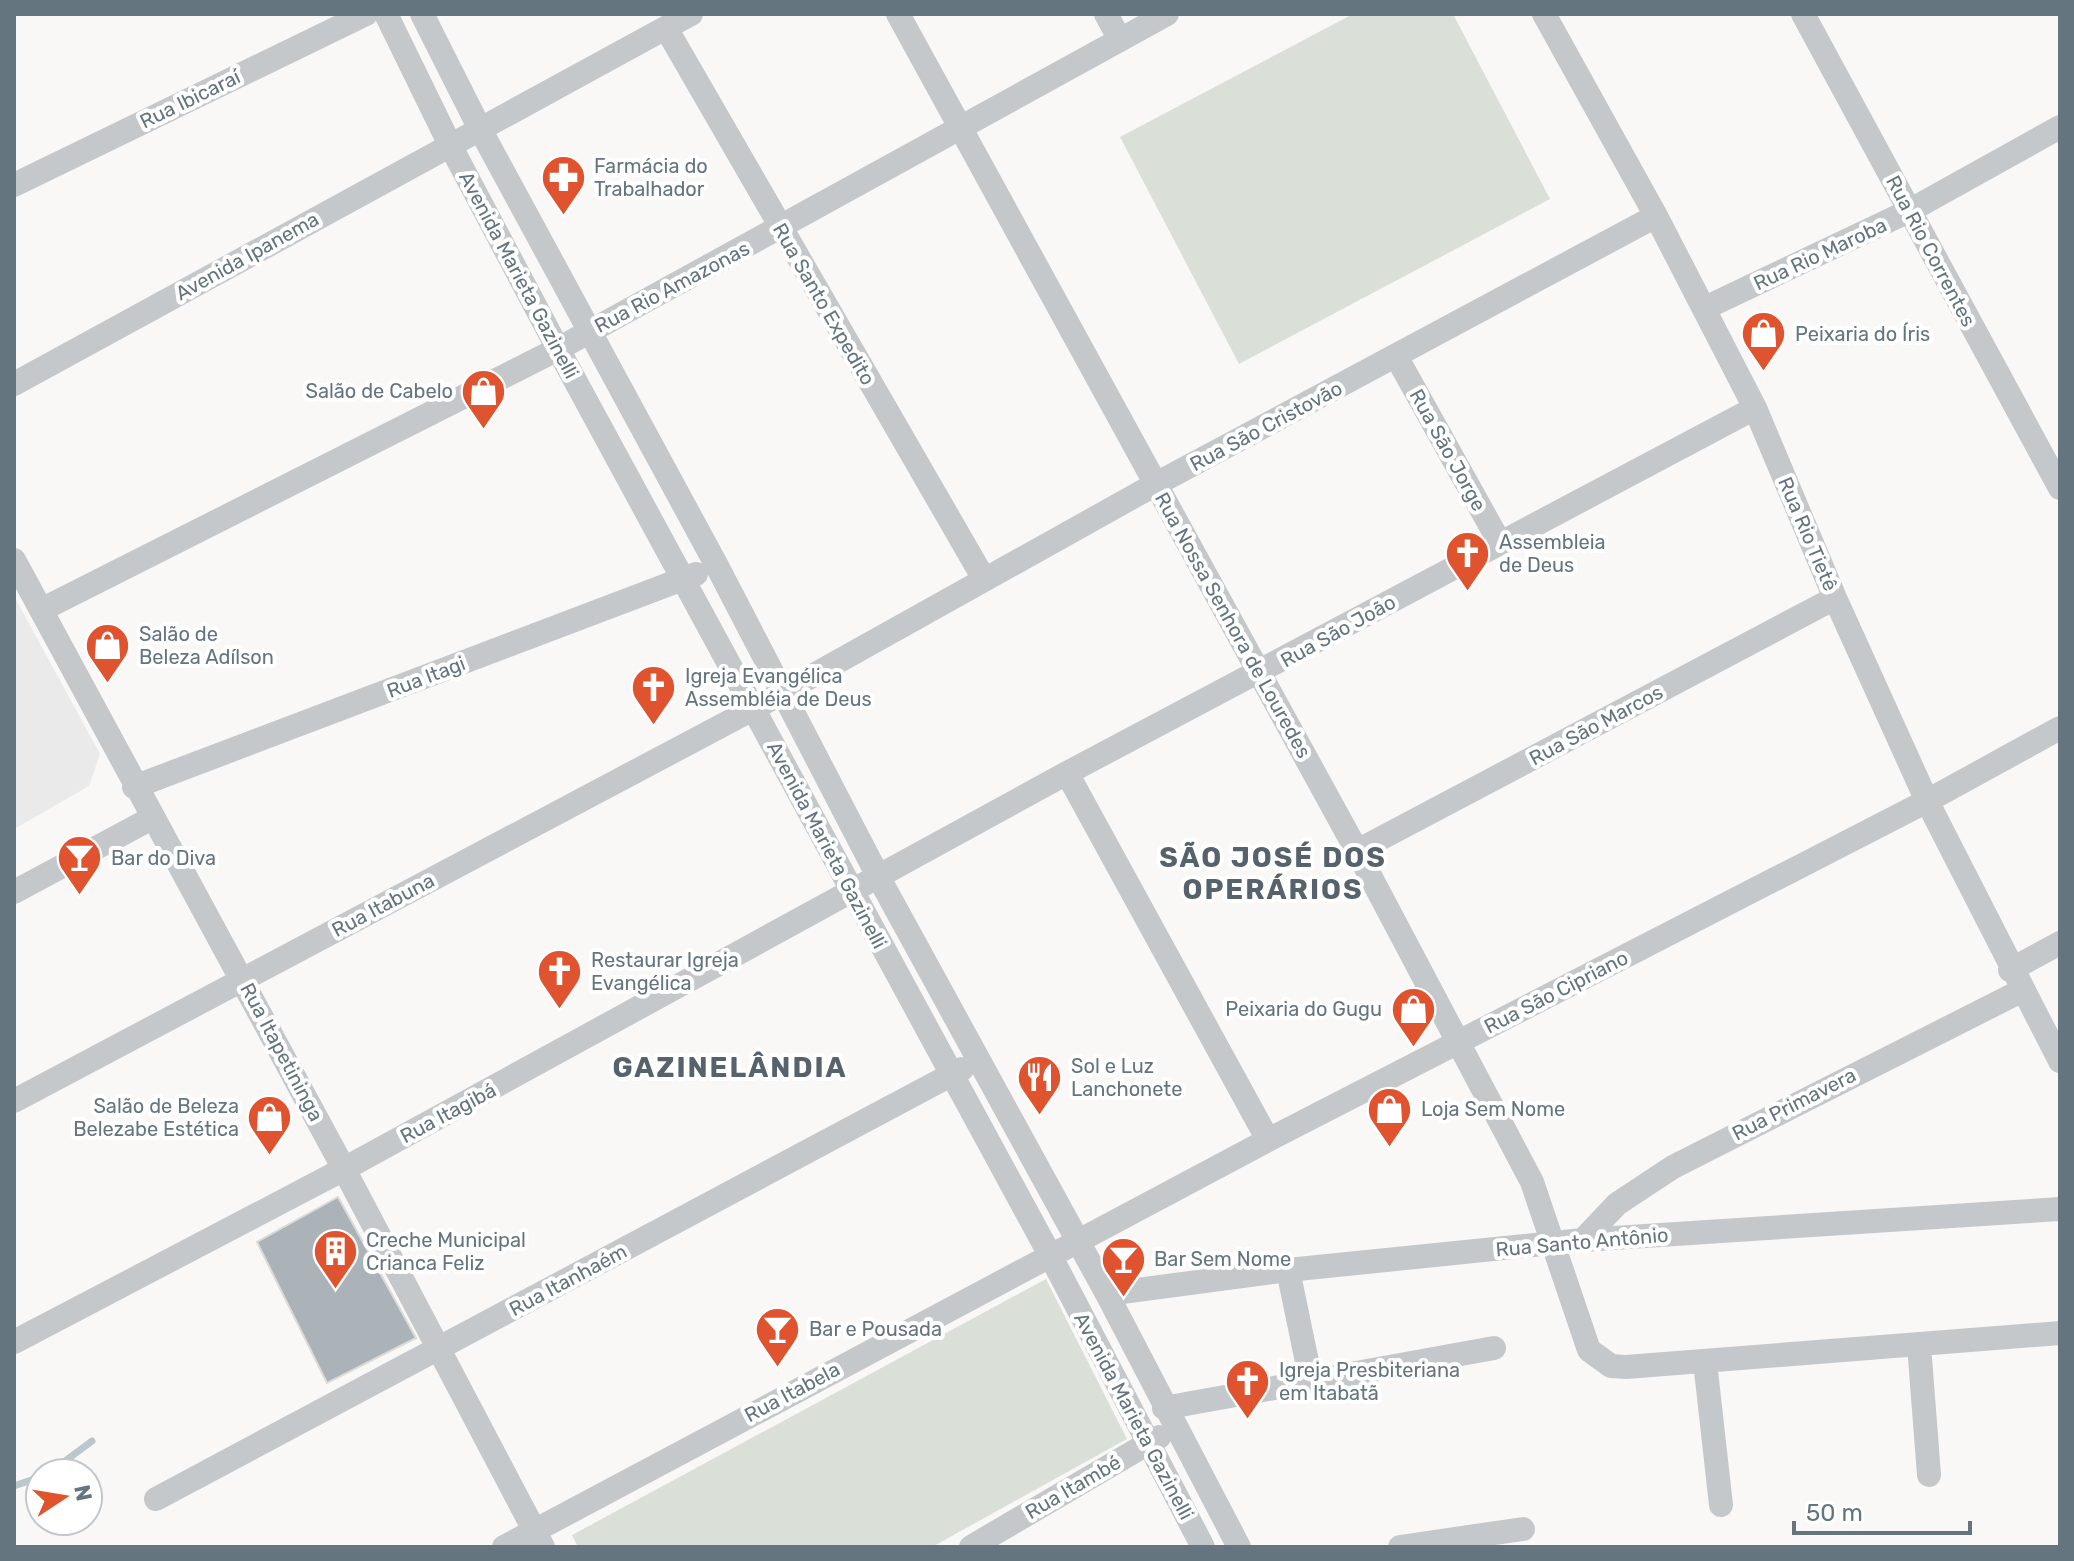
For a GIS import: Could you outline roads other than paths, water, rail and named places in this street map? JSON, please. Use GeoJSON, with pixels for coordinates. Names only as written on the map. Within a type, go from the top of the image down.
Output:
{"type":"FeatureCollection","features":[{"type":"Feature","properties":{"kind":"street","name":"Rua Ibicaraí"},"geometry":{"type":"LineString","coordinates":[[14,185],[366,14]]}},
{"type":"Feature","properties":{"kind":"street","name":"Avenida Marieta Gazinelli"},"geometry":{"type":"LineString","coordinates":[[386,14],[450,145],[558,349],[1050,1255],[1203,1547]]}},
{"type":"Feature","properties":{"kind":"street","name":"Avenida Marieta Gazinelli"},"geometry":{"type":"LineString","coordinates":[[422,14],[480,129],[717,566],[879,878],[1107,1294],[1239,1547]]}},
{"type":"Feature","properties":{"kind":"street","name":"Avenida Ipanema"},"geometry":{"type":"LineString","coordinates":[[14,384],[691,14]]}},
{"type":"Feature","properties":{"kind":"street","name":"Rua Nossa Senhora de Louredes"},"geometry":{"type":"LineString","coordinates":[[898,14],[1357,851],[1456,1044],[1532,1182],[1589,1350],[1601,1361],[1626,1367],[2060,1333]]}},
{"type":"Feature","properties":{"kind":"street"},"geometry":{"type":"LineString","coordinates":[[1106,14],[1120,40]]}},
{"type":"Feature","properties":{"kind":"street","name":"Rua Rio Amazonas"},"geometry":{"type":"LineString","coordinates":[[41,610],[558,349],[1167,14]]}},
{"type":"Feature","properties":{"kind":"street","name":"Rua Rio Tietê"},"geometry":{"type":"LineString","coordinates":[[1544,14],[1656,216],[1755,408],[1835,598],[1927,801],[2060,1061]]}},
{"type":"Feature","properties":{"kind":"street","name":"Rua Rio Correntes"},"geometry":{"type":"LineString","coordinates":[[1803,14],[2060,488]]}},
{"type":"Feature","properties":{"kind":"street","name":"Rua Santo Expedito"},"geometry":{"type":"LineString","coordinates":[[666,28],[984,579]]}},
{"type":"Feature","properties":{"kind":"street","name":"Rua Rio Maroba"},"geometry":{"type":"LineString","coordinates":[[1705,308],[1909,211],[2060,127]]}},
{"type":"Feature","properties":{"kind":"street","name":"Rua São Cristovão"},"geometry":{"type":"LineString","coordinates":[[753,709],[1156,484],[1656,216]]}},
{"type":"Feature","properties":{"kind":"street","name":"Rua São Jorge"},"geometry":{"type":"LineString","coordinates":[[1396,356],[1500,543]]}},
{"type":"Feature","properties":{"kind":"street","name":"Rua São João"},"geometry":{"type":"LineString","coordinates":[[879,878],[1067,773],[1260,674],[1755,408]]}},
{"type":"Feature","properties":{"kind":"street","name":"Rua Itapetininga"},"geometry":{"type":"LineString","coordinates":[[14,560],[134,787],[243,979],[539,1538]]}},
{"type":"Feature","properties":{"kind":"street","name":"Rua Itagi"},"geometry":{"type":"LineString","coordinates":[[134,787],[717,566]]}},
{"type":"Feature","properties":{"kind":"street","name":"Rua São Marcos"},"geometry":{"type":"LineString","coordinates":[[1357,851],[1835,598]]}},
{"type":"Feature","properties":{"kind":"street","name":"Rua Itabuna"},"geometry":{"type":"LineString","coordinates":[[14,1101],[753,709]]}},
{"type":"Feature","properties":{"kind":"street","name":"Rua São Cipriano"},"geometry":{"type":"LineString","coordinates":[[1050,1255],[1927,801],[2060,728]]}},
{"type":"Feature","properties":{"kind":"street"},"geometry":{"type":"LineString","coordinates":[[1067,773],[1268,1140]]}},
{"type":"Feature","properties":{"kind":"street"},"geometry":{"type":"LineString","coordinates":[[14,892],[152,818]]}},
{"type":"Feature","properties":{"kind":"street","name":"Rua Itagibá"},"geometry":{"type":"LineString","coordinates":[[14,1342],[344,1169],[879,878]]}},
{"type":"Feature","properties":{"kind":"street","name":"Rua Primavera"},"geometry":{"type":"LineString","coordinates":[[1583,1240],[1617,1204],[1673,1167],[2016,980],[2060,943]]}},
{"type":"Feature","properties":{"kind":"street","name":"Rua Itanhaém"},"geometry":{"type":"LineString","coordinates":[[156,1499],[978,1059]]}},
{"type":"Feature","properties":{"kind":"street","name":"Rua Santo Antônio"},"geometry":{"type":"LineString","coordinates":[[1107,1294],[1288,1270],[1583,1240],[2060,1209]]}},
{"type":"Feature","properties":{"kind":"street","name":"Rua Itabela"},"geometry":{"type":"LineString","coordinates":[[504,1547],[539,1538],[1050,1255]]}},
{"type":"Feature","properties":{"kind":"street"},"geometry":{"type":"LineString","coordinates":[[1288,1270],[1311,1381]]}},
{"type":"Feature","properties":{"kind":"street"},"geometry":{"type":"LineString","coordinates":[[1919,1345],[1929,1475]]}},
{"type":"Feature","properties":{"kind":"street"},"geometry":{"type":"LineString","coordinates":[[1169,1417],[1311,1381],[1494,1348]]}},
{"type":"Feature","properties":{"kind":"street"},"geometry":{"type":"LineString","coordinates":[[1705,1362],[1721,1505]]}},
{"type":"Feature","properties":{"kind":"street","name":"Rua Itambé"},"geometry":{"type":"LineString","coordinates":[[971,1547],[1147,1444],[1169,1417]]}},
{"type":"Feature","properties":{"kind":"street"},"geometry":{"type":"LineString","coordinates":[[1400,1547],[1523,1529]]}},
{"type":"Feature","properties":{"kind":"waterway"},"geometry":{"type":"LineString","coordinates":[[70,1457],[92,1441]]}},
{"type":"Feature","properties":{"kind":"waterway"},"geometry":{"type":"LineString","coordinates":[[14,1486],[24,1483]]}},
{"type":"Feature","properties":{"kind":"place","name":"Farmácia do Trabalhador"},"geometry":{"type":"Point","coordinates":[563,217]}},
{"type":"Feature","properties":{"kind":"place","name":"Peixaria do Íris"},"geometry":{"type":"Point","coordinates":[1764,373]}},
{"type":"Feature","properties":{"kind":"place","name":"Salão de Cabelo"},"geometry":{"type":"Point","coordinates":[484,430]}},
{"type":"Feature","properties":{"kind":"place","name":"Assembleia de Deus"},"geometry":{"type":"Point","coordinates":[1468,592]}},
{"type":"Feature","properties":{"kind":"place","name":"Salão de Beleza Adílson"},"geometry":{"type":"Point","coordinates":[108,684]}},
{"type":"Feature","properties":{"kind":"place","name":"Igreja Evangélica Assembléia de Deus"},"geometry":{"type":"Point","coordinates":[654,726]}},
{"type":"Feature","properties":{"kind":"place","name":"Bar do Diva"},"geometry":{"type":"Point","coordinates":[80,897]}},
{"type":"Feature","properties":{"kind":"place","name":"Restaurar Igreja Evangélica"},"geometry":{"type":"Point","coordinates":[560,1010]}},
{"type":"Feature","properties":{"kind":"place","name":"Peixaria do Gugu"},"geometry":{"type":"Point","coordinates":[1413,1048]}},
{"type":"Feature","properties":{"kind":"place","name":"Sol e Luz Lanchonete"},"geometry":{"type":"Point","coordinates":[1040,1116]}},
{"type":"Feature","properties":{"kind":"place","name":"Loja Sem Nome"},"geometry":{"type":"Point","coordinates":[1390,1148]}},
{"type":"Feature","properties":{"kind":"place","name":"Salão de Beleza Belezabe Estética"},"geometry":{"type":"Point","coordinates":[270,1157]}},
{"type":"Feature","properties":{"kind":"place","name":"Creche Municipal Crianca Feliz"},"geometry":{"type":"Point","coordinates":[335,1290]}},
{"type":"Feature","properties":{"kind":"place","name":"Bar Sem Nome"},"geometry":{"type":"Point","coordinates":[1123,1298]}},
{"type":"Feature","properties":{"kind":"place","name":"Bar e Pousada"},"geometry":{"type":"Point","coordinates":[778,1368]}},
{"type":"Feature","properties":{"kind":"place","name":"Igreja Presbiteriana em Itabatã"},"geometry":{"type":"Point","coordinates":[1248,1420]}},
{"type":"Feature","properties":{"kind":"district","name":"SÃO JOSÉ DOS OPERÁRIOS"},"geometry":{"type":"Point","coordinates":[1273,873]}},
{"type":"Feature","properties":{"kind":"district","name":"GAZINELÂNDIA"},"geometry":{"type":"Point","coordinates":[730,1067]}}]}
